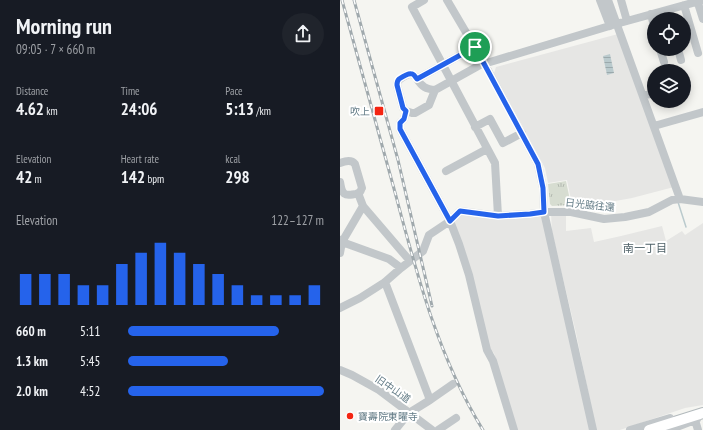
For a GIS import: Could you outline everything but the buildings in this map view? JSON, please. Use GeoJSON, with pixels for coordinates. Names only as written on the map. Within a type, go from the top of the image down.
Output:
{"type":"FeatureCollection","features":[{"type":"Feature","properties":{"kind":"main road"},"geometry":{"type":"LineString","coordinates":[[649,430],[699,416]]}},
{"type":"Feature","properties":{"kind":"street"},"geometry":{"type":"LineString","coordinates":[[424,0],[412,7],[495,163],[498,216]]}},
{"type":"Feature","properties":{"kind":"street"},"geometry":{"type":"LineString","coordinates":[[447,0],[484,63],[538,164],[543,188],[544,212],[593,430]]}},
{"type":"Feature","properties":{"kind":"street"},"geometry":{"type":"LineString","coordinates":[[600,0],[613,25],[643,96],[680,199]]}},
{"type":"Feature","properties":{"kind":"street"},"geometry":{"type":"LineString","coordinates":[[608,0],[613,25]]}},
{"type":"Feature","properties":{"kind":"street"},"geometry":{"type":"LineString","coordinates":[[621,0],[627,21]]}},
{"type":"Feature","properties":{"kind":"street"},"geometry":{"type":"LineString","coordinates":[[670,9],[671,0]]}},
{"type":"Feature","properties":{"kind":"street"},"geometry":{"type":"LineString","coordinates":[[659,12],[699,1],[703,19]]}},
{"type":"Feature","properties":{"kind":"street"},"geometry":{"type":"LineString","coordinates":[[684,5],[698,53]]}},
{"type":"Feature","properties":{"kind":"street"},"geometry":{"type":"LineString","coordinates":[[435,90],[422,86],[412,74],[399,79],[397,82],[403,108],[406,111],[415,113],[426,107],[435,90],[484,63],[647,15]]}},
{"type":"Feature","properties":{"kind":"street"},"geometry":{"type":"LineString","coordinates":[[417,79],[475,47]]}},
{"type":"Feature","properties":{"kind":"street"},"geometry":{"type":"LineString","coordinates":[[662,56],[664,62]]}},
{"type":"Feature","properties":{"kind":"street"},"geometry":{"type":"LineString","coordinates":[[680,56],[681,60]]}},
{"type":"Feature","properties":{"kind":"street"},"geometry":{"type":"LineString","coordinates":[[643,96],[647,95]]}},
{"type":"Feature","properties":{"kind":"street"},"geometry":{"type":"LineString","coordinates":[[406,111],[404,119],[400,123],[400,129],[450,221],[459,244],[469,276],[487,350],[493,361],[514,430]]}},
{"type":"Feature","properties":{"kind":"street"},"geometry":{"type":"LineString","coordinates":[[654,126],[703,114]]}},
{"type":"Feature","properties":{"kind":"street"},"geometry":{"type":"LineString","coordinates":[[475,127],[490,119],[503,143],[522,133]]}},
{"type":"Feature","properties":{"kind":"street"},"geometry":{"type":"LineString","coordinates":[[446,171],[487,149]]}},
{"type":"Feature","properties":{"kind":"street"},"geometry":{"type":"LineString","coordinates":[[340,163],[350,160],[353,161],[362,188],[360,192],[348,196],[343,193],[340,182]]}},
{"type":"Feature","properties":{"kind":"street"},"geometry":{"type":"LineString","coordinates":[[358,193],[363,206],[410,261]]}},
{"type":"Feature","properties":{"kind":"street","name":"日光脇往還"},"geometry":{"type":"LineString","coordinates":[[340,308],[360,298],[385,282],[423,251],[429,235],[450,221],[460,211],[498,216],[544,212],[571,212],[604,218],[625,218],[649,212],[672,200],[680,199],[703,202]]}},
{"type":"Feature","properties":{"kind":"street"},"geometry":{"type":"LineString","coordinates":[[340,253],[341,242],[363,206]]}},
{"type":"Feature","properties":{"kind":"street"},"geometry":{"type":"LineString","coordinates":[[341,242],[389,259],[401,268]]}},
{"type":"Feature","properties":{"kind":"street"},"geometry":{"type":"LineString","coordinates":[[385,282],[430,400]]}},
{"type":"Feature","properties":{"kind":"street","name":"旧中山道"},"geometry":{"type":"LineString","coordinates":[[340,370],[379,390],[432,430]]}},
{"type":"Feature","properties":{"kind":"street"},"geometry":{"type":"LineString","coordinates":[[395,430],[409,413],[453,384]]}},
{"type":"Feature","properties":{"kind":"street"},"geometry":{"type":"LineString","coordinates":[[630,430],[690,412],[697,412],[699,416],[698,430]]}},
{"type":"Feature","properties":{"kind":"street"},"geometry":{"type":"LineString","coordinates":[[669,430],[699,416]]}},
{"type":"Feature","properties":{"kind":"street"},"geometry":{"type":"LineString","coordinates":[[438,430],[456,418]]}},
{"type":"Feature","properties":{"kind":"shaded area"},"geometry":{"type":"Polygon","coordinates":[[[618,34],[674,187],[632,198],[593,205],[572,205],[567,180],[548,183],[545,168],[494,73],[496,67],[618,34]]]}},
{"type":"Feature","properties":{"kind":"shaded area"},"geometry":{"type":"Polygon","coordinates":[[[610,54],[614,73],[607,75],[603,56],[610,54]]]}},
{"type":"Feature","properties":{"kind":"shaded area"},"geometry":{"type":"Polygon","coordinates":[[[551,213],[566,213],[566,231],[591,228],[594,242],[662,226],[666,241],[682,231],[685,235],[703,223],[703,405],[685,408],[620,430],[596,430],[576,333],[552,232],[551,213]]]}},
{"type":"Feature","properties":{"kind":"shaded area"},"geometry":{"type":"Polygon","coordinates":[[[542,214],[591,430],[517,430],[494,353],[489,349],[453,221],[458,215],[542,214]]]}},
{"type":"Feature","properties":{"kind":"green space"},"geometry":{"type":"Polygon","coordinates":[[[566,181],[571,205],[552,206],[550,204],[548,184],[566,181]]]}},
{"type":"Feature","properties":{"kind":"waterway"},"geometry":{"type":"LineString","coordinates":[[678,202],[686,227]]}},
{"type":"Feature","properties":{"kind":"railway"},"geometry":{"type":"LineString","coordinates":[[342,0],[421,286],[454,375],[467,403],[483,430]]}},
{"type":"Feature","properties":{"kind":"railway"},"geometry":{"type":"LineString","coordinates":[[354,0],[398,160],[432,306]]}},
{"type":"Feature","properties":{"kind":"place","name":"吹上"},"geometry":{"type":"Point","coordinates":[379,111]}},
{"type":"Feature","properties":{"kind":"place","name":"寶壽院東曜寺"},"geometry":{"type":"Point","coordinates":[350,416]}},
{"type":"Feature","properties":{"kind":"district","name":"南一丁目"},"geometry":{"type":"Point","coordinates":[645,248]}},
{"type":"Feature","properties":{"kind":"route"},"geometry":{"type":"LineString","coordinates":[[475,47],[538,164],[543,188],[544,212],[498,216],[460,211],[450,221],[400,129],[400,123],[404,119],[406,111],[403,108],[397,85],[399,79],[412,74],[417,79],[475,47]]}}]}
